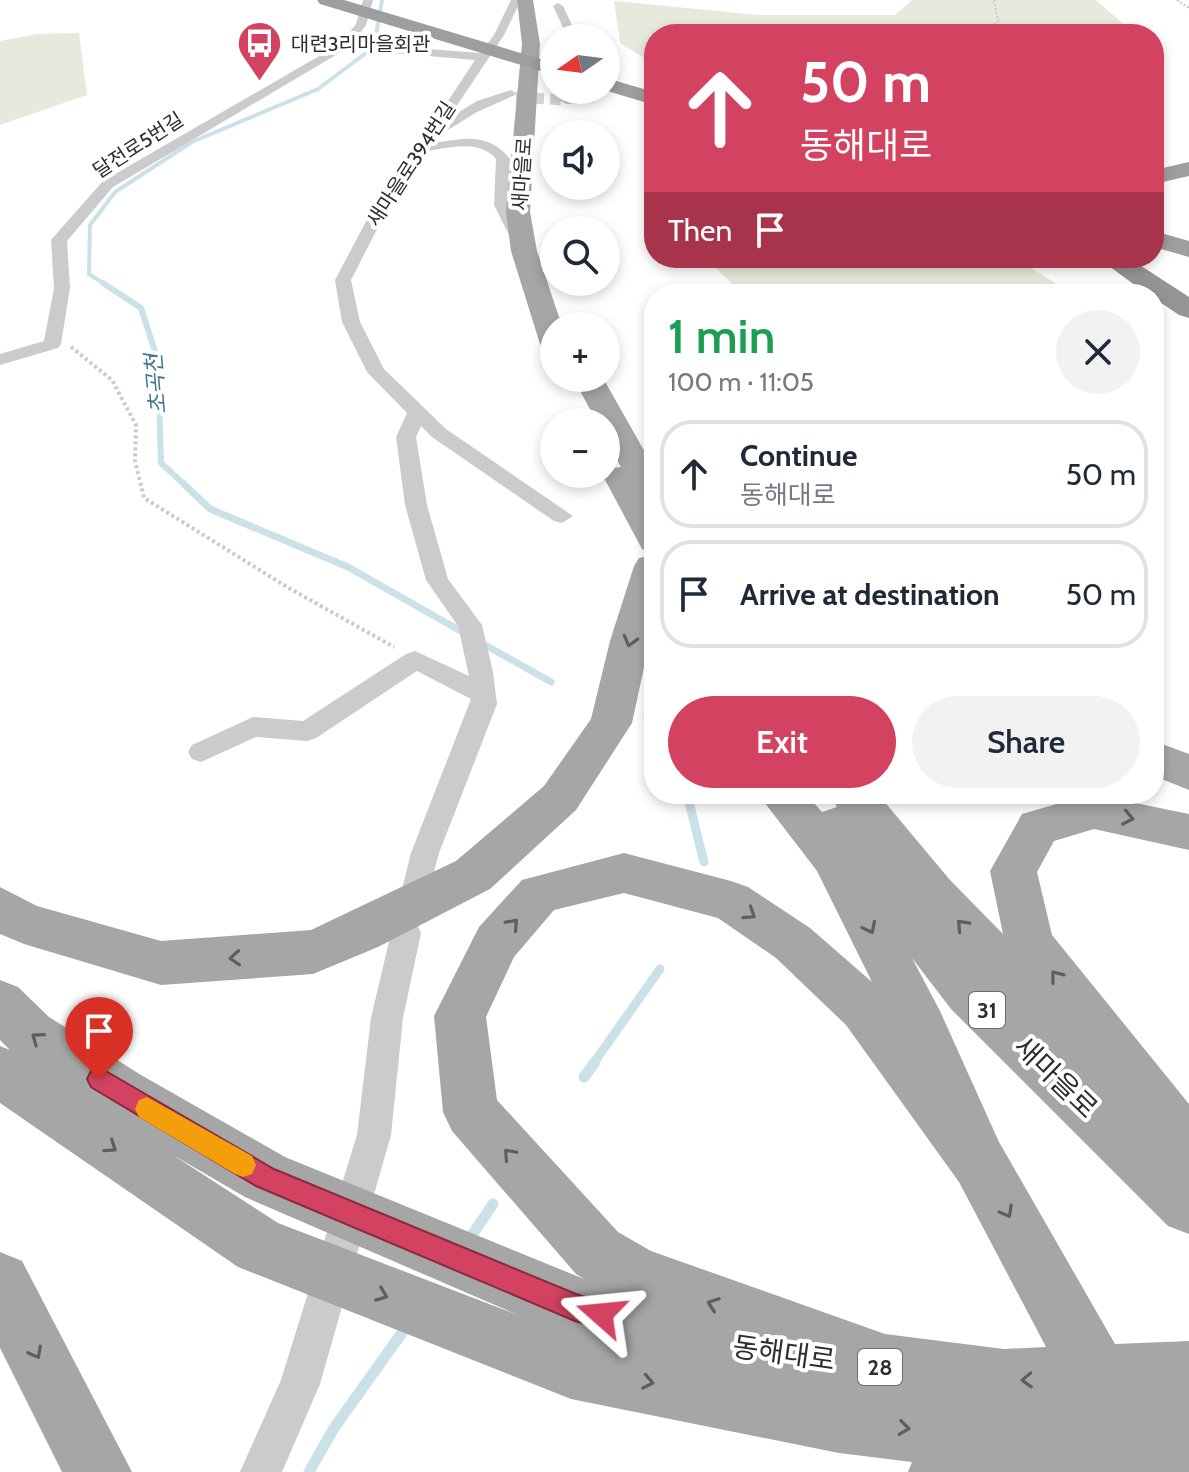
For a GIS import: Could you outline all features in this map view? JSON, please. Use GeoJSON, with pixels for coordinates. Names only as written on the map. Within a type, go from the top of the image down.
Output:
{"type":"FeatureCollection","features":[{"type":"Feature","properties":{"kind":"highway"},"geometry":{"type":"LineString","coordinates":[[326,0],[540,65]]}},
{"type":"Feature","properties":{"kind":"highway"},"geometry":{"type":"LineString","coordinates":[[350,0],[540,57]]}},
{"type":"Feature","properties":{"kind":"highway"},"geometry":{"type":"LineString","coordinates":[[620,81],[644,88]]}},
{"type":"Feature","properties":{"kind":"highway"},"geometry":{"type":"LineString","coordinates":[[620,88],[644,96]]}},
{"type":"Feature","properties":{"kind":"highway"},"geometry":{"type":"LineString","coordinates":[[1164,175],[1189,169]]}},
{"type":"Feature","properties":{"kind":"highway"},"geometry":{"type":"LineString","coordinates":[[1164,233],[1189,239]]}},
{"type":"Feature","properties":{"kind":"highway"},"geometry":{"type":"LineString","coordinates":[[1164,242],[1189,249]]}},
{"type":"Feature","properties":{"kind":"highway"},"geometry":{"type":"LineString","coordinates":[[1126,268],[1151,284]]}},
{"type":"Feature","properties":{"kind":"highway"},"geometry":{"type":"LineString","coordinates":[[1164,293],[1189,309]]}},
{"type":"Feature","properties":{"kind":"main road","name":"새마을로"},"geometry":{"type":"LineString","coordinates":[[525,0],[531,44],[518,212],[524,251],[544,312]]}},
{"type":"Feature","properties":{"kind":"main road","name":"새마을로"},"geometry":{"type":"LineString","coordinates":[[557,3],[549,36],[533,193],[536,237],[559,312]]}},
{"type":"Feature","properties":{"kind":"main road"},"geometry":{"type":"LineString","coordinates":[[594,392],[640,492],[644,513]]}},
{"type":"Feature","properties":{"kind":"main road"},"geometry":{"type":"LineString","coordinates":[[606,392],[644,442]]}},
{"type":"Feature","properties":{"kind":"main road"},"geometry":{"type":"LineString","coordinates":[[620,470],[640,492]]}},
{"type":"Feature","properties":{"kind":"main road"},"geometry":{"type":"LineString","coordinates":[[0,908],[24,923],[161,963],[313,952],[361,932],[473,875],[560,798],[611,723],[644,590]]}},
{"type":"Feature","properties":{"kind":"main road"},"geometry":{"type":"LineString","coordinates":[[1164,762],[1189,773]]}},
{"type":"Feature","properties":{"kind":"main road"},"geometry":{"type":"LineString","coordinates":[[788,804],[833,857],[922,1028],[979,1162],[1084,1355],[1163,1472]]}},
{"type":"Feature","properties":{"kind":"main road","name":"새마을로"},"geometry":{"type":"LineString","coordinates":[[818,804],[849,839],[969,993],[1189,1205]]}},
{"type":"Feature","properties":{"kind":"main road","name":"새마을로"},"geometry":{"type":"LineString","coordinates":[[860,804],[933,894],[1189,1165]]}},
{"type":"Feature","properties":{"kind":"main road"},"geometry":{"type":"LineString","coordinates":[[1189,832],[1094,811],[1038,827],[1013,871],[1030,944],[1189,1149]]}},
{"type":"Feature","properties":{"kind":"main road"},"geometry":{"type":"LineString","coordinates":[[892,1368],[635,1276],[597,1253],[471,1112],[460,1016],[496,942],[539,894],[624,873],[731,901],[793,943],[864,1008],[979,1162]]}},
{"type":"Feature","properties":{"kind":"main road","name":"28"},"geometry":{"type":"LineString","coordinates":[[0,1004],[30,1034],[122,1094],[265,1177],[323,1201],[573,1337]]}},
{"type":"Feature","properties":{"kind":"main road"},"geometry":{"type":"LineString","coordinates":[[0,1072],[259,1246],[283,1257],[573,1337],[839,1420],[1044,1445],[1189,1438]]}},
{"type":"Feature","properties":{"kind":"main road"},"geometry":{"type":"LineString","coordinates":[[0,1283],[98,1472]]}},
{"type":"Feature","properties":{"kind":"main road","name":"동해대로"},"geometry":{"type":"LineString","coordinates":[[573,1337],[703,1342],[1004,1381],[1189,1373]]}},
{"type":"Feature","properties":{"kind":"main road"},"geometry":{"type":"LineString","coordinates":[[942,1472],[1044,1445]]}},
{"type":"Feature","properties":{"kind":"street","name":"달전로5번길"},"geometry":{"type":"LineString","coordinates":[[52,344],[62,288],[59,240],[108,184],[352,47],[368,0]]}},
{"type":"Feature","properties":{"kind":"street","name":"새마을로394번길"},"geometry":{"type":"LineString","coordinates":[[516,0],[484,57],[387,195],[343,280],[351,322],[376,372],[439,433],[562,516]]}},
{"type":"Feature","properties":{"kind":"street"},"geometry":{"type":"LineString","coordinates":[[557,3],[567,24]]}},
{"type":"Feature","properties":{"kind":"street"},"geometry":{"type":"LineString","coordinates":[[352,47],[484,57],[500,88],[513,96],[476,106],[427,142]]}},
{"type":"Feature","properties":{"kind":"street"},"geometry":{"type":"LineString","coordinates":[[427,142],[467,142],[493,147],[503,159],[501,205],[524,251]]}},
{"type":"Feature","properties":{"kind":"street"},"geometry":{"type":"LineString","coordinates":[[0,360],[52,344]]}},
{"type":"Feature","properties":{"kind":"street"},"geometry":{"type":"LineString","coordinates":[[417,412],[406,437],[416,505],[437,580],[470,625],[484,704],[425,853],[417,889]]}},
{"type":"Feature","properties":{"kind":"street"},"geometry":{"type":"LineString","coordinates":[[201,752],[253,727],[307,731],[415,660],[482,683]]}},
{"type":"Feature","properties":{"kind":"street"},"geometry":{"type":"LineString","coordinates":[[261,1472],[300,1384],[374,1135],[387,1018],[406,933]]}},
{"type":"Feature","properties":{"kind":"path"},"geometry":{"type":"LineString","coordinates":[[994,0],[999,17],[994,24]]}},
{"type":"Feature","properties":{"kind":"path"},"geometry":{"type":"LineString","coordinates":[[1177,0],[1189,8]]}},
{"type":"Feature","properties":{"kind":"path"},"geometry":{"type":"LineString","coordinates":[[52,344],[73,347],[112,380],[136,425],[135,461],[144,498],[287,587],[415,660]]}},
{"type":"Feature","properties":{"kind":"shaded area"},"geometry":{"type":"Polygon","coordinates":[[[912,0],[1096,0],[1124,24],[644,24],[644,58],[620,43],[620,24],[617,24],[614,1],[759,15],[895,15],[912,0]]]}},
{"type":"Feature","properties":{"kind":"shaded area"},"geometry":{"type":"Polygon","coordinates":[[[79,33],[87,95],[0,125],[0,41],[37,34],[79,33]]]}},
{"type":"Feature","properties":{"kind":"shaded area"},"geometry":{"type":"Polygon","coordinates":[[[716,268],[1031,268],[1055,283],[1054,284],[732,284],[716,268]]]}},
{"type":"Feature","properties":{"kind":"waterway","name":"초곡천"},"geometry":{"type":"LineString","coordinates":[[106,285],[89,274],[90,225],[115,192],[192,142],[318,89],[374,47],[382,0]]}},
{"type":"Feature","properties":{"kind":"waterway","name":"초곡천"},"geometry":{"type":"LineString","coordinates":[[103,283],[141,308],[158,361],[161,463],[186,486]]}},
{"type":"Feature","properties":{"kind":"waterway","name":"초곡천"},"geometry":{"type":"LineString","coordinates":[[184,484],[210,509],[348,567],[466,634]]}},
{"type":"Feature","properties":{"kind":"waterway","name":"초곡천"},"geometry":{"type":"LineString","coordinates":[[478,641],[551,682]]}},
{"type":"Feature","properties":{"kind":"waterway"},"geometry":{"type":"LineString","coordinates":[[690,804],[704,862]]}},
{"type":"Feature","properties":{"kind":"waterway"},"geometry":{"type":"LineString","coordinates":[[593,1064],[660,969]]}},
{"type":"Feature","properties":{"kind":"waterway"},"geometry":{"type":"LineString","coordinates":[[584,1077],[595,1062]]}},
{"type":"Feature","properties":{"kind":"waterway"},"geometry":{"type":"LineString","coordinates":[[468,1241],[493,1204]]}},
{"type":"Feature","properties":{"kind":"waterway"},"geometry":{"type":"LineString","coordinates":[[309,1472],[334,1428],[409,1323]]}},
{"type":"Feature","properties":{"kind":"tunnel"},"geometry":{"type":"LineString","coordinates":[[516,97],[540,98]]}},
{"type":"Feature","properties":{"kind":"slow traffic"},"geometry":{"type":"LineString","coordinates":[[147,1109],[243,1165]]}},
{"type":"Feature","properties":{"kind":"place","name":"대련3리마을회관"},"geometry":{"type":"Point","coordinates":[260,83]}},
{"type":"Feature","properties":{"kind":"route"},"geometry":{"type":"LineString","coordinates":[[99,1079],[265,1177],[575,1308],[601,1314]]}}]}
